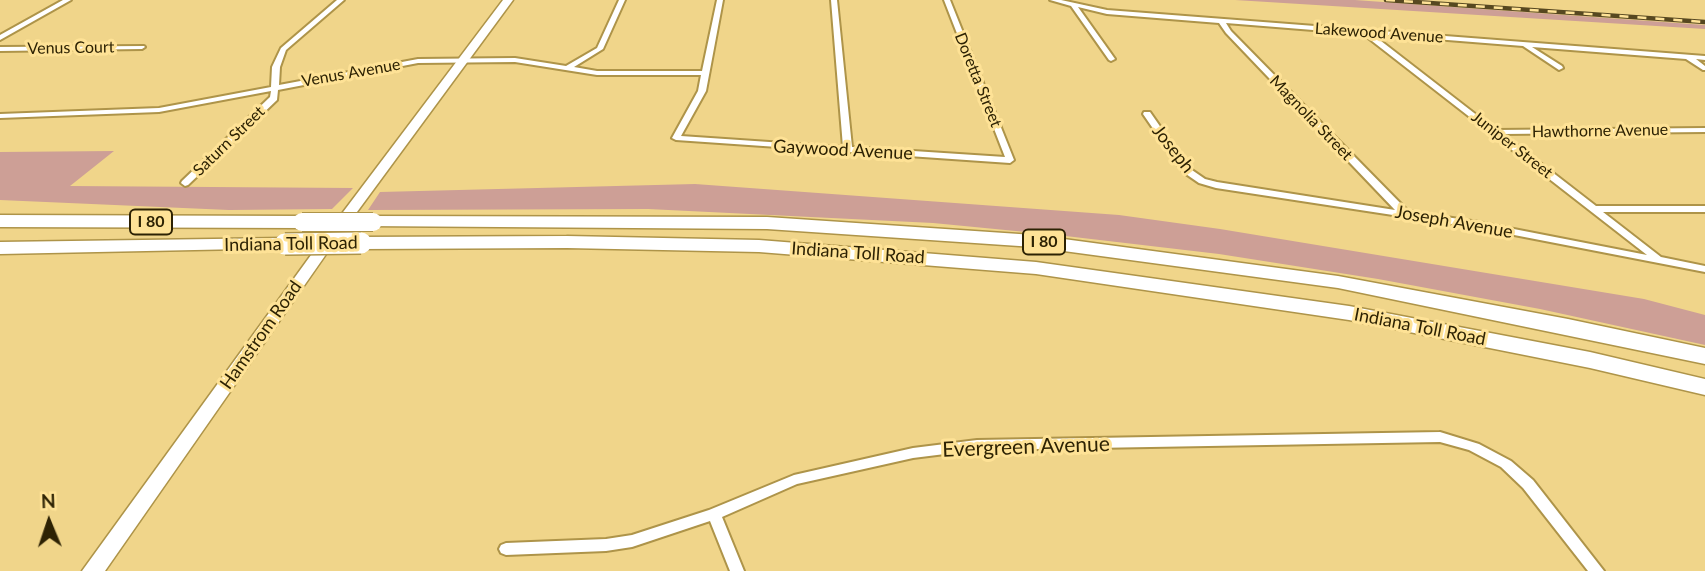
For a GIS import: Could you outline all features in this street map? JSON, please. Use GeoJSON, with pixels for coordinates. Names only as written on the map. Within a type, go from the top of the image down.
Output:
{"type":"FeatureCollection","features":[{"type":"Feature","properties":{"kind":"highway","name":"Indiana Toll Road"},"geometry":{"type":"LineString","coordinates":[[0,221],[767,223],[1034,241],[1338,282],[1705,356]]}},
{"type":"Feature","properties":{"kind":"highway","name":"Indiana Toll Road"},"geometry":{"type":"LineString","coordinates":[[0,248],[566,242],[760,246],[1036,268],[1349,313],[1577,358],[1705,387]]}},
{"type":"Feature","properties":{"kind":"street"},"geometry":{"type":"LineString","coordinates":[[0,38],[68,0]]}},
{"type":"Feature","properties":{"kind":"street","name":"Saturn Street"},"geometry":{"type":"LineString","coordinates":[[184,183],[274,98],[277,87],[276,68],[283,49],[341,0]]}},
{"type":"Feature","properties":{"kind":"street","name":"Hamstrom Road"},"geometry":{"type":"LineString","coordinates":[[93,571],[324,247],[508,0]]}},
{"type":"Feature","properties":{"kind":"street"},"geometry":{"type":"LineString","coordinates":[[568,68],[600,49],[622,0]]}},
{"type":"Feature","properties":{"kind":"street"},"geometry":{"type":"LineString","coordinates":[[704,72],[720,0]]}},
{"type":"Feature","properties":{"kind":"street"},"geometry":{"type":"LineString","coordinates":[[834,0],[848,150]]}},
{"type":"Feature","properties":{"kind":"street","name":"Doretta Street"},"geometry":{"type":"LineString","coordinates":[[947,0],[1010,160]]}},
{"type":"Feature","properties":{"kind":"street","name":"Lakewood Avenue"},"geometry":{"type":"LineString","coordinates":[[1053,0],[1107,12],[1705,58]]}},
{"type":"Feature","properties":{"kind":"street"},"geometry":{"type":"LineString","coordinates":[[1074,6],[1111,59]]}},
{"type":"Feature","properties":{"kind":"street","name":"Magnolia Street"},"geometry":{"type":"LineString","coordinates":[[1221,20],[1228,32],[1404,213]]}},
{"type":"Feature","properties":{"kind":"street","name":"Juniper Street"},"geometry":{"type":"LineString","coordinates":[[1365,32],[1658,259]]}},
{"type":"Feature","properties":{"kind":"street"},"geometry":{"type":"LineString","coordinates":[[1524,44],[1559,68]]}},
{"type":"Feature","properties":{"kind":"street","name":"Venus Court"},"geometry":{"type":"LineString","coordinates":[[0,49],[142,47]]}},
{"type":"Feature","properties":{"kind":"street"},"geometry":{"type":"LineString","coordinates":[[1688,57],[1703,68]]}},
{"type":"Feature","properties":{"kind":"street","name":"Venus Avenue"},"geometry":{"type":"LineString","coordinates":[[0,116],[159,110],[384,66],[527,60],[613,74],[704,72]]}},
{"type":"Feature","properties":{"kind":"street","name":"Gaywood Avenue"},"geometry":{"type":"LineString","coordinates":[[704,72],[702,91],[676,138],[1010,160]]}},
{"type":"Feature","properties":{"kind":"street","name":"Joseph"},"geometry":{"type":"LineString","coordinates":[[1147,114],[1186,170],[1202,181]]}},
{"type":"Feature","properties":{"kind":"street","name":"Hawthorne Avenue"},"geometry":{"type":"LineString","coordinates":[[1494,132],[1705,130]]}},
{"type":"Feature","properties":{"kind":"street","name":"Joseph Avenue"},"geometry":{"type":"LineString","coordinates":[[1202,181],[1404,213],[1705,268]]}},
{"type":"Feature","properties":{"kind":"street"},"geometry":{"type":"LineString","coordinates":[[1595,209],[1705,209]]}},
{"type":"Feature","properties":{"kind":"street","name":"Evergreen Avenue"},"geometry":{"type":"LineString","coordinates":[[506,549],[606,545],[665,532],[794,480],[914,453],[977,445],[1440,437],[1474,447],[1506,464],[1528,484],[1597,571]]}},
{"type":"Feature","properties":{"kind":"street"},"geometry":{"type":"LineString","coordinates":[[714,513],[737,571]]}},
{"type":"Feature","properties":{"kind":"shaded area"},"geometry":{"type":"Polygon","coordinates":[[[1235,0],[1355,0],[1705,25],[1705,29],[1235,0]]]}},
{"type":"Feature","properties":{"kind":"shaded area"},"geometry":{"type":"Polygon","coordinates":[[[114,151],[70,186],[353,188],[332,209],[229,210],[0,200],[0,152],[114,151]]]}},
{"type":"Feature","properties":{"kind":"shaded area"},"geometry":{"type":"Polygon","coordinates":[[[695,184],[1119,215],[1220,229],[1644,299],[1705,315],[1705,345],[1540,309],[1378,279],[1219,254],[1057,235],[933,223],[648,209],[368,210],[380,192],[695,184]]]}},
{"type":"Feature","properties":{"kind":"railway"},"geometry":{"type":"LineString","coordinates":[[1386,0],[1705,22]]}}]}
